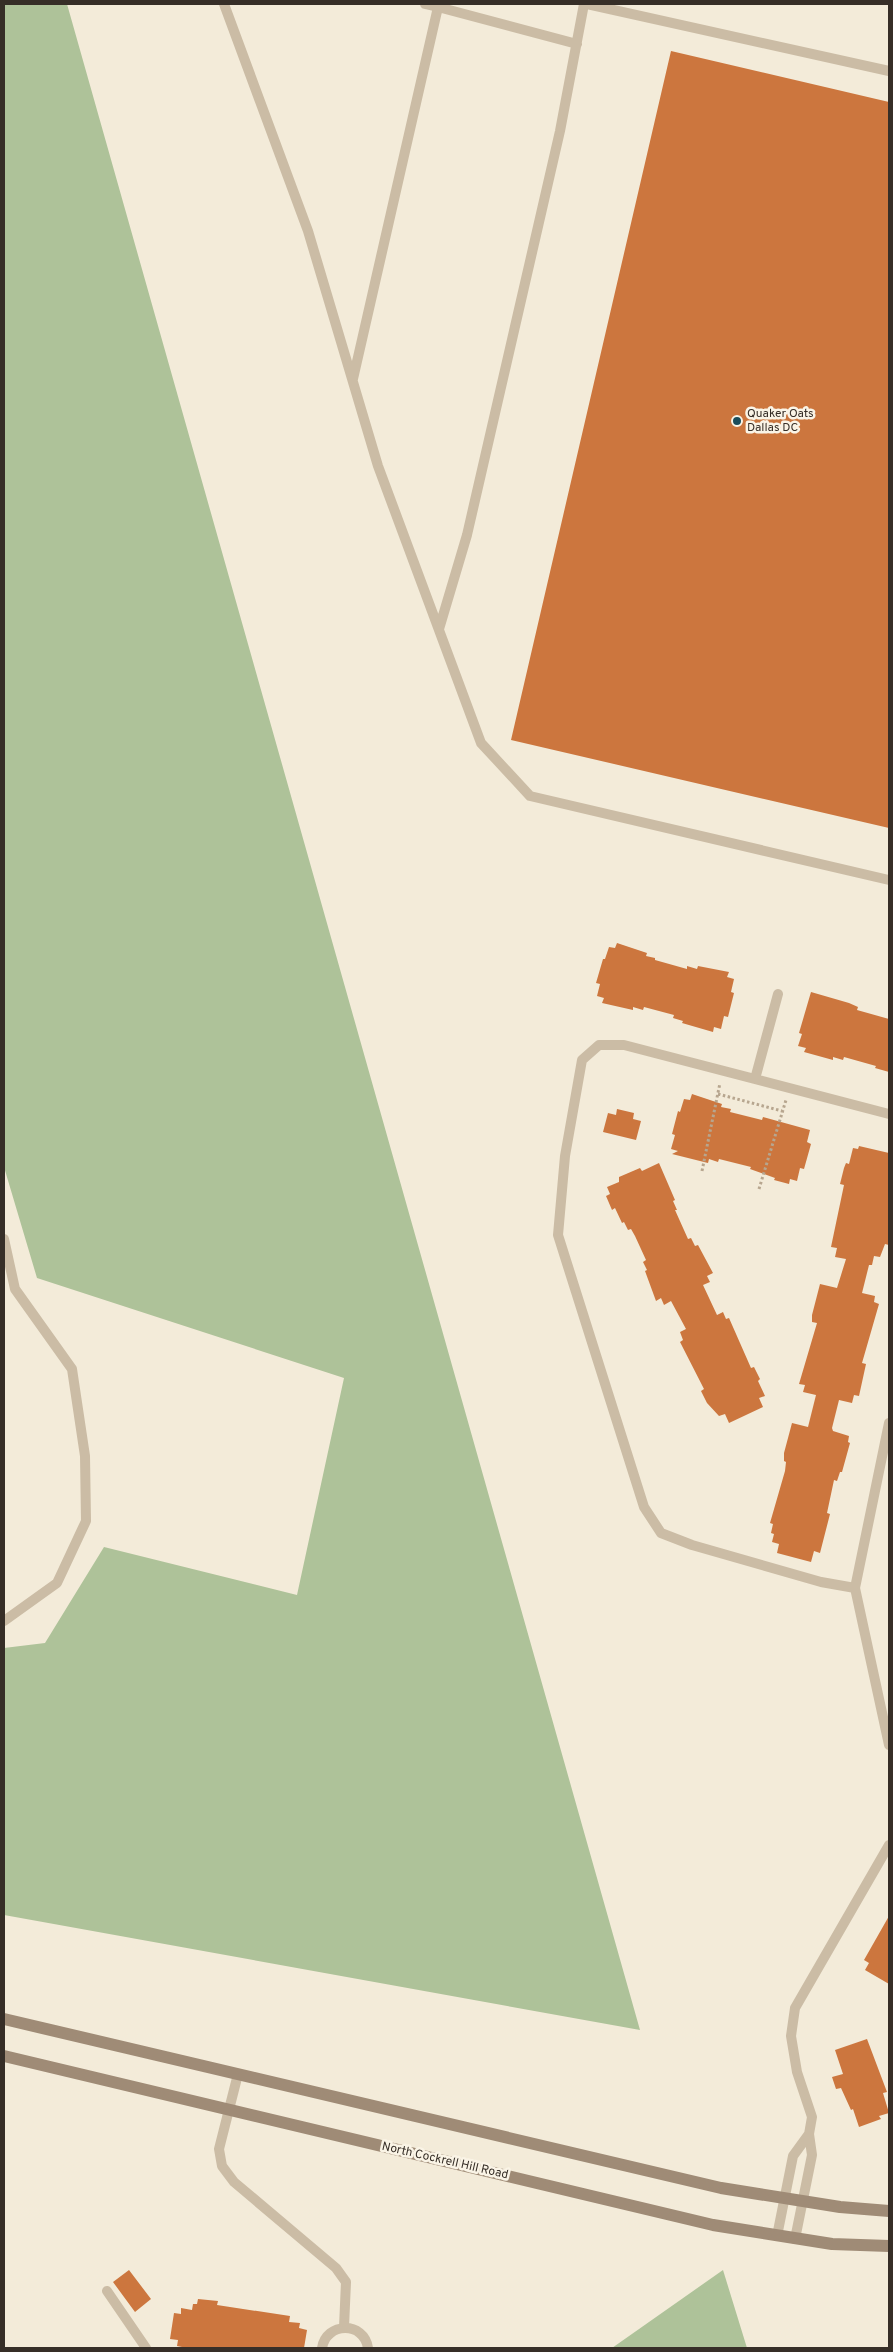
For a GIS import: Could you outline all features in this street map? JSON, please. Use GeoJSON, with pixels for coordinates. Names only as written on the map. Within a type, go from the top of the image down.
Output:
{"type":"FeatureCollection","features":[{"type":"Feature","properties":{"kind":"main road"},"geometry":{"type":"LineString","coordinates":[[4,2019],[721,2188],[803,2202],[889,2211]]}},
{"type":"Feature","properties":{"kind":"main road","name":"North Cockrell Hill Road"},"geometry":{"type":"LineString","coordinates":[[4,2056],[704,2223],[832,2244],[889,2246]]}},
{"type":"Feature","properties":{"kind":"lane"},"geometry":{"type":"LineString","coordinates":[[224,4],[308,231],[378,466],[481,743],[530,796],[889,880]]}},
{"type":"Feature","properties":{"kind":"lane"},"geometry":{"type":"LineString","coordinates":[[425,4],[577,44]]}},
{"type":"Feature","properties":{"kind":"lane"},"geometry":{"type":"LineString","coordinates":[[439,630],[467,535],[560,131],[586,4],[889,71]]}},
{"type":"Feature","properties":{"kind":"lane"},"geometry":{"type":"LineString","coordinates":[[353,380],[438,7]]}},
{"type":"Feature","properties":{"kind":"lane"},"geometry":{"type":"LineString","coordinates":[[755,1079],[778,994]]}},
{"type":"Feature","properties":{"kind":"lane"},"geometry":{"type":"LineString","coordinates":[[855,1588],[812,1579],[692,1545],[662,1533],[644,1508],[558,1235],[565,1156],[582,1060],[599,1045],[624,1045],[889,1114]]}},
{"type":"Feature","properties":{"kind":"lane"},"geometry":{"type":"LineString","coordinates":[[4,1239],[15,1289],[72,1369],[85,1456],[86,1521],[56,1583],[4,1621]]}},
{"type":"Feature","properties":{"kind":"lane"},"geometry":{"type":"LineString","coordinates":[[889,1423],[855,1588],[889,1745]]}},
{"type":"Feature","properties":{"kind":"lane"},"geometry":{"type":"LineString","coordinates":[[795,2239],[812,2155],[809,2134],[812,2117],[797,2072],[790,2036],[795,2008],[855,1900],[889,1844]]}},
{"type":"Feature","properties":{"kind":"lane"},"geometry":{"type":"LineString","coordinates":[[238,2074],[220,2149],[222,2166],[234,2182],[336,2268],[346,2282],[344,2327]]}},
{"type":"Feature","properties":{"kind":"lane"},"geometry":{"type":"LineString","coordinates":[[777,2236],[793,2156],[809,2134]]}},
{"type":"Feature","properties":{"kind":"lane"},"geometry":{"type":"LineString","coordinates":[[107,2291],[146,2348]]}},
{"type":"Feature","properties":{"kind":"lane"},"geometry":{"type":"LineString","coordinates":[[322,2348],[325,2338],[330,2332],[344,2327],[359,2332],[364,2337],[368,2348]]}},
{"type":"Feature","properties":{"kind":"path"},"geometry":{"type":"LineString","coordinates":[[702,1171],[722,1070]]}},
{"type":"Feature","properties":{"kind":"path"},"geometry":{"type":"LineString","coordinates":[[759,1189],[790,1088]]}},
{"type":"Feature","properties":{"kind":"path"},"geometry":{"type":"LineString","coordinates":[[718,1094],[782,1111]]}},
{"type":"Feature","properties":{"kind":"green space"},"geometry":{"type":"Polygon","coordinates":[[[4,4],[67,4],[640,2030],[4,1915],[4,1648],[45,1643],[104,1547],[297,1595],[344,1378],[37,1278],[4,1167],[4,4]]]}},
{"type":"Feature","properties":{"kind":"green space"},"geometry":{"type":"Polygon","coordinates":[[[723,2270],[747,2348],[612,2348],[723,2270]]]}},
{"type":"Feature","properties":{"kind":"building","name":"Quaker Oats Dallas DC"},"geometry":{"type":"Polygon","coordinates":[[[671,51],[889,102],[889,828],[511,740],[671,51]]]}},
{"type":"Feature","properties":{"kind":"building"},"geometry":{"type":"Polygon","coordinates":[[[617,943],[647,953],[646,956],[655,958],[655,960],[687,969],[687,966],[697,969],[698,966],[729,972],[727,977],[734,979],[731,992],[734,993],[728,1017],[724,1016],[721,1029],[714,1027],[713,1032],[682,1023],[683,1021],[673,1018],[674,1015],[644,1007],[643,1010],[633,1007],[633,1010],[602,1003],[604,998],[597,996],[600,984],[596,983],[603,959],[605,959],[609,947],[615,948],[617,943]]]}},
{"type":"Feature","properties":{"kind":"building"},"geometry":{"type":"Polygon","coordinates":[[[811,992],[849,1003],[858,1007],[857,1010],[889,1019],[889,1072],[875,1068],[876,1066],[844,1057],[843,1060],[833,1057],[833,1060],[804,1052],[806,1048],[798,1046],[802,1034],[799,1033],[811,992]]]}},
{"type":"Feature","properties":{"kind":"building"},"geometry":{"type":"Polygon","coordinates":[[[692,1094],[722,1104],[721,1107],[731,1109],[730,1112],[762,1120],[763,1117],[810,1130],[807,1142],[811,1144],[804,1169],[800,1168],[797,1181],[790,1179],[789,1184],[774,1180],[775,1178],[750,1169],[751,1167],[719,1159],[718,1162],[709,1159],[708,1163],[672,1154],[678,1151],[671,1149],[675,1135],[672,1134],[678,1111],[680,1112],[684,1099],[690,1100],[692,1094]]]}},
{"type":"Feature","properties":{"kind":"building"},"geometry":{"type":"Polygon","coordinates":[[[617,1109],[634,1113],[633,1119],[641,1121],[636,1140],[603,1132],[608,1113],[616,1115],[617,1109]]]}},
{"type":"Feature","properties":{"kind":"building"},"geometry":{"type":"Polygon","coordinates":[[[859,1146],[889,1153],[889,1245],[885,1244],[880,1257],[874,1256],[872,1265],[869,1265],[862,1293],[875,1296],[874,1302],[879,1304],[862,1363],[866,1364],[859,1396],[854,1395],[852,1403],[839,1400],[832,1428],[833,1431],[849,1436],[848,1442],[850,1443],[842,1472],[840,1472],[837,1481],[834,1480],[827,1513],[830,1514],[820,1553],[814,1551],[811,1562],[777,1553],[779,1544],[772,1542],[774,1534],[771,1533],[773,1524],[770,1523],[785,1471],[784,1453],[792,1423],[808,1427],[816,1395],[803,1392],[805,1385],[799,1384],[817,1323],[812,1322],[812,1315],[820,1284],[837,1288],[846,1259],[835,1257],[837,1248],[831,1247],[844,1185],[840,1184],[844,1168],[846,1163],[849,1164],[853,1148],[858,1149],[859,1146]]]}},
{"type":"Feature","properties":{"kind":"building"},"geometry":{"type":"Polygon","coordinates":[[[659,1163],[675,1200],[673,1201],[677,1210],[675,1210],[688,1239],[691,1238],[695,1246],[698,1245],[713,1273],[707,1276],[710,1282],[703,1285],[717,1315],[723,1312],[726,1319],[729,1318],[751,1368],[754,1367],[760,1379],[758,1381],[765,1396],[759,1398],[763,1407],[729,1423],[725,1414],[719,1416],[707,1403],[701,1391],[704,1389],[680,1342],[683,1340],[680,1332],[686,1329],[671,1301],[664,1305],[661,1298],[656,1301],[645,1271],[647,1270],[643,1262],[646,1260],[635,1236],[631,1229],[628,1230],[624,1222],[622,1223],[615,1208],[612,1210],[606,1196],[610,1194],[607,1187],[619,1182],[619,1177],[640,1168],[642,1171],[659,1163]]]}},
{"type":"Feature","properties":{"kind":"building"},"geometry":{"type":"Polygon","coordinates":[[[889,1916],[889,1984],[865,1970],[869,1963],[864,1960],[889,1916]]]}},
{"type":"Feature","properties":{"kind":"building"},"geometry":{"type":"Polygon","coordinates":[[[867,2039],[887,2092],[883,2093],[889,2113],[879,2116],[881,2119],[859,2127],[853,2109],[851,2110],[841,2088],[836,2089],[832,2077],[843,2074],[835,2050],[867,2039]]]}},
{"type":"Feature","properties":{"kind":"building"},"geometry":{"type":"Polygon","coordinates":[[[129,2270],[151,2299],[135,2312],[113,2282],[129,2270]]]}},
{"type":"Feature","properties":{"kind":"building"},"geometry":{"type":"Polygon","coordinates":[[[198,2299],[218,2301],[217,2305],[290,2316],[289,2322],[300,2323],[299,2328],[307,2330],[304,2348],[187,2348],[177,2346],[178,2340],[170,2339],[174,2313],[181,2314],[181,2308],[192,2310],[193,2304],[197,2304],[198,2299]]]}},
{"type":"Feature","properties":{"kind":"place","name":"Quaker Oats Dallas DC"},"geometry":{"type":"Point","coordinates":[737,421]}}]}
